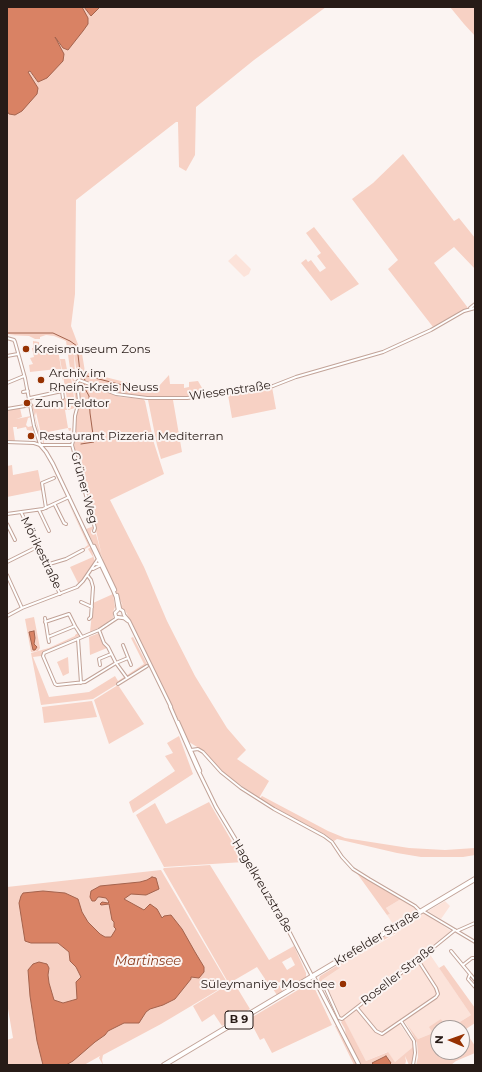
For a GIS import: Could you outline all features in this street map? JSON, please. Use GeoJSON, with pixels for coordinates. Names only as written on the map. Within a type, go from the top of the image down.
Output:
{"type":"FeatureCollection","features":[{"type":"Feature","properties":{"kind":"main road","name":"Krefelder Straße"},"geometry":{"type":"LineString","coordinates":[[312,976],[475,879]]}},
{"type":"Feature","properties":{"kind":"main road","name":"B 9"},"geometry":{"type":"LineString","coordinates":[[164,1065],[312,976]]}},
{"type":"Feature","properties":{"kind":"main road"},"geometry":{"type":"LineString","coordinates":[[312,976],[358,1065]]}},
{"type":"Feature","properties":{"kind":"street"},"geometry":{"type":"LineString","coordinates":[[469,309],[475,304]]}},
{"type":"Feature","properties":{"kind":"street"},"geometry":{"type":"LineString","coordinates":[[469,309],[475,308]]}},
{"type":"Feature","properties":{"kind":"street","name":"Wiesenstraße"},"geometry":{"type":"LineString","coordinates":[[72,445],[75,416],[79,401],[77,382],[79,380],[116,394],[147,398],[187,398],[255,390],[273,386],[296,377],[383,352],[418,336],[469,309]]}},
{"type":"Feature","properties":{"kind":"street"},"geometry":{"type":"LineString","coordinates":[[7,338],[14,340],[30,398],[40,445],[46,452],[98,559],[106,571],[117,595],[119,609]]}},
{"type":"Feature","properties":{"kind":"street"},"geometry":{"type":"LineString","coordinates":[[7,356],[18,354]]}},
{"type":"Feature","properties":{"kind":"street"},"geometry":{"type":"LineString","coordinates":[[7,383],[24,376]]}},
{"type":"Feature","properties":{"kind":"street"},"geometry":{"type":"LineString","coordinates":[[23,392],[28,391]]}},
{"type":"Feature","properties":{"kind":"street"},"geometry":{"type":"LineString","coordinates":[[30,398],[62,391],[63,398]]}},
{"type":"Feature","properties":{"kind":"street"},"geometry":{"type":"LineString","coordinates":[[7,409],[31,405]]}},
{"type":"Feature","properties":{"kind":"street"},"geometry":{"type":"LineString","coordinates":[[34,443],[37,436]]}},
{"type":"Feature","properties":{"kind":"street"},"geometry":{"type":"LineString","coordinates":[[7,442],[34,443],[40,445],[72,445]]}},
{"type":"Feature","properties":{"kind":"street","name":"Grüner Weg"},"geometry":{"type":"LineString","coordinates":[[72,445],[95,528],[94,531]]}},
{"type":"Feature","properties":{"kind":"street"},"geometry":{"type":"LineString","coordinates":[[46,508],[42,483],[54,478]]}},
{"type":"Feature","properties":{"kind":"street"},"geometry":{"type":"LineString","coordinates":[[7,514],[39,510],[55,505],[69,497]]}},
{"type":"Feature","properties":{"kind":"street"},"geometry":{"type":"LineString","coordinates":[[55,505],[64,523],[66,524]]}},
{"type":"Feature","properties":{"kind":"street"},"geometry":{"type":"LineString","coordinates":[[39,510],[49,531]]}},
{"type":"Feature","properties":{"kind":"street","name":"Mörikestraße"},"geometry":{"type":"LineString","coordinates":[[21,512],[60,594]]}},
{"type":"Feature","properties":{"kind":"street"},"geometry":{"type":"LineString","coordinates":[[7,524],[14,540]]}},
{"type":"Feature","properties":{"kind":"street"},"geometry":{"type":"LineString","coordinates":[[84,530],[115,594],[119,609],[123,611],[123,616],[116,616]]}},
{"type":"Feature","properties":{"kind":"street"},"geometry":{"type":"LineString","coordinates":[[7,562],[37,547]]}},
{"type":"Feature","properties":{"kind":"street"},"geometry":{"type":"LineString","coordinates":[[46,565],[66,559],[83,550]]}},
{"type":"Feature","properties":{"kind":"street"},"geometry":{"type":"LineString","coordinates":[[7,616],[22,608],[77,587],[96,564],[98,559]]}},
{"type":"Feature","properties":{"kind":"street"},"geometry":{"type":"LineString","coordinates":[[96,564],[101,564]]}},
{"type":"Feature","properties":{"kind":"street"},"geometry":{"type":"LineString","coordinates":[[92,569],[101,564]]}},
{"type":"Feature","properties":{"kind":"street"},"geometry":{"type":"LineString","coordinates":[[7,575],[22,608]]}},
{"type":"Feature","properties":{"kind":"street"},"geometry":{"type":"LineString","coordinates":[[87,576],[93,584],[90,618]]}},
{"type":"Feature","properties":{"kind":"street"},"geometry":{"type":"LineString","coordinates":[[81,602],[92,607]]}},
{"type":"Feature","properties":{"kind":"street"},"geometry":{"type":"LineString","coordinates":[[119,609],[115,613],[116,616],[99,630],[43,654],[56,685],[85,682],[116,663],[128,658]]}},
{"type":"Feature","properties":{"kind":"street"},"geometry":{"type":"LineString","coordinates":[[45,622],[69,614],[82,637]]}},
{"type":"Feature","properties":{"kind":"street","name":"Hagelkreuzstraße"},"geometry":{"type":"LineString","coordinates":[[123,616],[130,624],[170,706],[210,796],[222,819],[282,918],[312,976]]}},
{"type":"Feature","properties":{"kind":"street"},"geometry":{"type":"LineString","coordinates":[[45,618],[50,642]]}},
{"type":"Feature","properties":{"kind":"street"},"geometry":{"type":"LineString","coordinates":[[48,637],[75,626]]}},
{"type":"Feature","properties":{"kind":"street"},"geometry":{"type":"LineString","coordinates":[[99,630],[104,643],[108,646],[116,663],[127,678]]}},
{"type":"Feature","properties":{"kind":"street"},"geometry":{"type":"LineString","coordinates":[[78,639],[81,683]]}},
{"type":"Feature","properties":{"kind":"street"},"geometry":{"type":"LineString","coordinates":[[123,645],[132,665]]}},
{"type":"Feature","properties":{"kind":"street"},"geometry":{"type":"LineString","coordinates":[[100,665],[99,659],[111,654]]}},
{"type":"Feature","properties":{"kind":"street"},"geometry":{"type":"LineString","coordinates":[[118,684],[147,666]]}},
{"type":"Feature","properties":{"kind":"street"},"geometry":{"type":"LineString","coordinates":[[190,750],[198,749],[203,752],[221,772],[241,788],[274,809],[324,836],[332,842],[346,862],[369,880],[475,942]]}},
{"type":"Feature","properties":{"kind":"street","name":"Roseller Straße"},"geometry":{"type":"LineString","coordinates":[[326,990],[340,1020],[456,930],[475,923]]}},
{"type":"Feature","properties":{"kind":"street"},"geometry":{"type":"LineString","coordinates":[[451,952],[475,980],[474,986]]}},
{"type":"Feature","properties":{"kind":"street"},"geometry":{"type":"LineString","coordinates":[[463,965],[472,958],[475,958]]}},
{"type":"Feature","properties":{"kind":"street"},"geometry":{"type":"LineString","coordinates":[[357,1008],[376,1031],[380,1034],[384,1034],[434,999],[438,995],[436,988],[418,960]]}},
{"type":"Feature","properties":{"kind":"street"},"geometry":{"type":"LineString","coordinates":[[470,974],[468,979],[474,986]]}},
{"type":"Feature","properties":{"kind":"street"},"geometry":{"type":"LineString","coordinates":[[401,1021],[414,1041],[416,1053],[413,1065]]}},
{"type":"Feature","properties":{"kind":"shaded area"},"geometry":{"type":"Polygon","coordinates":[[[82,7],[84,7],[91,16],[99,7],[326,7],[254,60],[196,107],[195,155],[186,171],[179,167],[178,122],[176,122],[76,200],[75,294],[71,326],[79,347],[81,347],[85,372],[155,388],[158,387],[169,375],[170,384],[184,384],[184,388],[189,387],[189,382],[198,381],[205,393],[199,396],[147,398],[114,392],[85,383],[120,397],[143,399],[145,401],[154,443],[164,474],[110,500],[144,567],[167,621],[195,676],[227,728],[246,750],[237,759],[269,781],[259,798],[223,773],[202,750],[189,742],[125,610],[125,615],[121,608],[119,600],[123,606],[104,565],[91,509],[74,450],[75,422],[80,396],[74,353],[75,375],[73,376],[71,375],[66,341],[54,336],[46,335],[40,337],[40,339],[35,339],[29,336],[7,335],[15,335],[7,334],[7,111],[9,114],[15,115],[29,71],[38,82],[47,78],[55,37],[63,48],[68,50],[82,7]]]}},
{"type":"Feature","properties":{"kind":"shaded area"},"geometry":{"type":"Polygon","coordinates":[[[450,7],[475,7],[475,36],[464,24],[450,7]]]}},
{"type":"Feature","properties":{"kind":"shaded area"},"geometry":{"type":"Polygon","coordinates":[[[403,154],[454,221],[459,218],[475,238],[475,269],[454,247],[434,263],[468,308],[433,327],[388,269],[398,260],[352,199],[373,183],[403,154]]]}},
{"type":"Feature","properties":{"kind":"shaded area"},"geometry":{"type":"Polygon","coordinates":[[[314,227],[359,284],[331,301],[301,263],[306,259],[308,262],[311,260],[320,272],[326,268],[317,256],[321,253],[306,233],[314,227]]]}},
{"type":"Feature","properties":{"kind":"shaded area"},"geometry":{"type":"Polygon","coordinates":[[[236,254],[251,269],[249,274],[244,277],[228,261],[236,254]]]}},
{"type":"Feature","properties":{"kind":"shaded area"},"geometry":{"type":"Polygon","coordinates":[[[33,341],[39,342],[42,352],[54,351],[58,349],[63,381],[61,375],[59,376],[60,371],[57,369],[30,372],[29,365],[33,364],[30,358],[34,357],[32,348],[33,341]]]}},
{"type":"Feature","properties":{"kind":"shaded area"},"geometry":{"type":"Polygon","coordinates":[[[60,359],[65,359],[68,375],[71,377],[74,397],[70,405],[66,405],[67,410],[65,410],[68,428],[43,433],[43,443],[36,412],[35,416],[42,442],[32,405],[65,398],[67,399],[60,359]]]}},
{"type":"Feature","properties":{"kind":"shaded area"},"geometry":{"type":"Polygon","coordinates":[[[72,377],[76,382],[79,395],[76,410],[75,408],[68,410],[67,406],[71,405],[75,397],[72,377]]]}},
{"type":"Feature","properties":{"kind":"shaded area"},"geometry":{"type":"Polygon","coordinates":[[[272,387],[276,409],[232,418],[228,395],[272,387]]]}},
{"type":"Feature","properties":{"kind":"shaded area"},"geometry":{"type":"Polygon","coordinates":[[[148,400],[173,400],[182,452],[161,459],[148,400]]]}},
{"type":"Feature","properties":{"kind":"shaded area"},"geometry":{"type":"Polygon","coordinates":[[[20,408],[22,417],[16,419],[31,416],[28,418],[26,425],[28,427],[32,426],[33,431],[27,430],[26,427],[17,429],[17,427],[13,427],[15,441],[7,441],[7,410],[20,408]]]}},
{"type":"Feature","properties":{"kind":"shaded area"},"geometry":{"type":"Polygon","coordinates":[[[12,465],[13,475],[38,470],[42,490],[7,497],[7,466],[12,465]]]}},
{"type":"Feature","properties":{"kind":"shaded area"},"geometry":{"type":"Polygon","coordinates":[[[67,500],[90,546],[85,549],[84,548],[88,545],[67,500]]]}},
{"type":"Feature","properties":{"kind":"shaded area"},"geometry":{"type":"Polygon","coordinates":[[[94,526],[91,533],[93,535],[96,534],[103,560],[86,529],[94,526]]]}},
{"type":"Feature","properties":{"kind":"shaded area"},"geometry":{"type":"Polygon","coordinates":[[[91,547],[95,562],[79,585],[70,567],[93,557],[88,549],[91,547]]]}},
{"type":"Feature","properties":{"kind":"shaded area"},"geometry":{"type":"Polygon","coordinates":[[[113,594],[115,607],[113,618],[103,626],[90,632],[93,603],[113,594]]]}},
{"type":"Feature","properties":{"kind":"shaded area"},"geometry":{"type":"Polygon","coordinates":[[[34,617],[40,648],[38,651],[31,652],[25,619],[34,617]]]}},
{"type":"Feature","properties":{"kind":"shaded area"},"geometry":{"type":"Polygon","coordinates":[[[78,633],[79,636],[43,652],[41,656],[33,657],[49,697],[89,692],[115,676],[118,681],[144,664],[131,638],[133,637],[148,666],[145,665],[145,667],[93,699],[41,705],[31,653],[49,648],[75,636],[78,633]]]}},
{"type":"Feature","properties":{"kind":"shaded area"},"geometry":{"type":"Polygon","coordinates":[[[99,633],[103,644],[107,648],[90,655],[89,637],[99,633]]]}},
{"type":"Feature","properties":{"kind":"shaded area"},"geometry":{"type":"Polygon","coordinates":[[[68,657],[69,673],[63,676],[57,662],[68,657]]]}},
{"type":"Feature","properties":{"kind":"shaded area"},"geometry":{"type":"Polygon","coordinates":[[[118,685],[144,724],[109,744],[94,700],[118,685]]]}},
{"type":"Feature","properties":{"kind":"shaded area"},"geometry":{"type":"Polygon","coordinates":[[[92,701],[97,717],[44,723],[42,707],[92,701]]]}},
{"type":"Feature","properties":{"kind":"shaded area"},"geometry":{"type":"Polygon","coordinates":[[[179,736],[193,774],[133,813],[129,802],[175,771],[165,756],[173,753],[167,743],[179,736]]]}},
{"type":"Feature","properties":{"kind":"shaded area"},"geometry":{"type":"Polygon","coordinates":[[[262,796],[328,831],[345,838],[409,848],[445,850],[475,848],[475,855],[463,857],[421,857],[337,839],[334,841],[326,835],[259,799],[262,796]]]}},
{"type":"Feature","properties":{"kind":"shaded area"},"geometry":{"type":"Polygon","coordinates":[[[209,802],[244,862],[164,867],[136,815],[155,803],[166,824],[209,802]]]}},
{"type":"Feature","properties":{"kind":"shaded area"},"geometry":{"type":"Polygon","coordinates":[[[210,865],[269,960],[294,946],[306,973],[306,978],[290,988],[284,980],[278,983],[283,992],[277,995],[271,986],[266,989],[264,987],[259,989],[257,985],[265,979],[257,967],[233,981],[250,1009],[222,1026],[214,1014],[202,1022],[193,1006],[229,984],[163,869],[210,865]],[[291,957],[282,962],[287,970],[295,965],[291,957]]]}},
{"type":"Feature","properties":{"kind":"shaded area"},"geometry":{"type":"Polygon","coordinates":[[[161,870],[228,984],[161,1024],[103,1055],[103,1065],[99,1058],[100,1056],[84,1065],[7,1065],[7,1040],[13,1038],[7,1003],[7,887],[161,870]]]}},
{"type":"Feature","properties":{"kind":"shaded area"},"geometry":{"type":"Polygon","coordinates":[[[356,872],[401,899],[386,908],[390,914],[387,915],[356,872]]]}},
{"type":"Feature","properties":{"kind":"shaded area"},"geometry":{"type":"Polygon","coordinates":[[[401,899],[417,911],[393,924],[387,915],[390,914],[386,908],[401,899]]]}},
{"type":"Feature","properties":{"kind":"shaded area"},"geometry":{"type":"Polygon","coordinates":[[[445,901],[450,906],[441,919],[428,911],[445,901]]]}},
{"type":"Feature","properties":{"kind":"shaded area"},"geometry":{"type":"Polygon","coordinates":[[[424,913],[451,931],[427,950],[471,1015],[463,1020],[430,1020],[430,1034],[418,1039],[403,1020],[399,1023],[412,1042],[413,1047],[395,1062],[387,1052],[366,1061],[344,1020],[340,1016],[332,997],[322,980],[340,968],[339,966],[396,934],[397,930],[424,913]]]}},
{"type":"Feature","properties":{"kind":"shaded area"},"geometry":{"type":"Polygon","coordinates":[[[394,931],[396,933],[339,966],[340,968],[322,980],[326,987],[325,988],[320,984],[320,976],[394,931]]]}},
{"type":"Feature","properties":{"kind":"shaded area"},"geometry":{"type":"Polygon","coordinates":[[[444,965],[475,1008],[475,1023],[470,1026],[470,1020],[463,1020],[471,1015],[439,968],[444,965]]]}},
{"type":"Feature","properties":{"kind":"shaded area"},"geometry":{"type":"Polygon","coordinates":[[[308,984],[313,985],[332,1025],[272,1053],[264,1038],[260,1040],[249,1019],[308,984]]]}},
{"type":"Feature","properties":{"kind":"shaded area"},"geometry":{"type":"Polygon","coordinates":[[[344,1019],[366,1061],[388,1052],[395,1062],[414,1046],[412,1065],[409,1065],[405,1056],[405,1065],[361,1065],[346,1037],[345,1029],[341,1022],[344,1019]]]}},
{"type":"Feature","properties":{"kind":"shaded area"},"geometry":{"type":"Polygon","coordinates":[[[406,1023],[418,1039],[430,1034],[430,1060],[458,1060],[451,1065],[416,1065],[418,1057],[417,1043],[406,1023]]]}},
{"type":"Feature","properties":{"kind":"shaded area"},"geometry":{"type":"Polygon","coordinates":[[[336,1026],[357,1065],[354,1065],[336,1026]]]}},
{"type":"Feature","properties":{"kind":"shaded area"},"geometry":{"type":"Polygon","coordinates":[[[470,1038],[475,1046],[475,1053],[470,1055],[470,1038]]]}},
{"type":"Feature","properties":{"kind":"water"},"geometry":{"type":"Polygon","coordinates":[[[7,7],[82,7],[88,18],[88,24],[68,50],[63,48],[55,37],[64,54],[63,61],[47,78],[38,82],[30,71],[28,72],[38,88],[37,94],[22,111],[15,115],[9,114],[7,111],[7,7]]]}},
{"type":"Feature","properties":{"kind":"water"},"geometry":{"type":"Polygon","coordinates":[[[84,7],[100,7],[91,16],[84,7]]]}},
{"type":"Feature","properties":{"kind":"water"},"geometry":{"type":"Polygon","coordinates":[[[34,631],[34,644],[37,647],[33,650],[29,632],[34,631]]]}},
{"type":"Feature","properties":{"kind":"water","name":"Martinsee"},"geometry":{"type":"Polygon","coordinates":[[[152,877],[156,878],[159,889],[146,895],[131,894],[124,899],[144,910],[150,904],[157,909],[162,918],[164,916],[171,915],[182,929],[204,967],[204,972],[199,978],[191,977],[175,999],[146,1012],[139,1023],[124,1023],[108,1031],[73,1061],[66,1065],[43,1065],[37,1041],[30,996],[28,970],[33,964],[39,962],[47,964],[49,968],[49,983],[54,1000],[63,1003],[77,999],[76,982],[81,977],[76,967],[70,961],[69,952],[58,943],[31,943],[25,941],[19,903],[21,896],[23,893],[43,891],[65,893],[78,899],[82,912],[88,922],[100,934],[105,937],[111,937],[116,929],[112,920],[109,904],[100,904],[102,902],[109,902],[106,898],[100,897],[98,897],[95,901],[92,901],[90,897],[91,891],[100,886],[140,882],[152,877]]]}},
{"type":"Feature","properties":{"kind":"water"},"geometry":{"type":"Polygon","coordinates":[[[386,1056],[391,1063],[389,1065],[374,1065],[372,1063],[386,1056]]]}},
{"type":"Feature","properties":{"kind":"waterway"},"geometry":{"type":"LineString","coordinates":[[7,333],[53,333],[70,341],[77,346],[80,372],[85,380]]}},
{"type":"Feature","properties":{"kind":"waterway"},"geometry":{"type":"LineString","coordinates":[[83,375],[138,389]]}},
{"type":"Feature","properties":{"kind":"waterway"},"geometry":{"type":"LineString","coordinates":[[81,444],[94,442],[89,396],[84,387],[84,383]]}},
{"type":"Feature","properties":{"kind":"place","name":"Kreismuseum Zons"},"geometry":{"type":"Point","coordinates":[26,349]}},
{"type":"Feature","properties":{"kind":"place","name":"Archiv im Rhein-Kreis Neuss"},"geometry":{"type":"Point","coordinates":[41,380]}},
{"type":"Feature","properties":{"kind":"place","name":"Zum Feldtor"},"geometry":{"type":"Point","coordinates":[27,403]}},
{"type":"Feature","properties":{"kind":"place","name":"Restaurant Pizzeria Mediterran"},"geometry":{"type":"Point","coordinates":[31,436]}},
{"type":"Feature","properties":{"kind":"place","name":"Süleymaniye Moschee"},"geometry":{"type":"Point","coordinates":[343,984]}}]}
